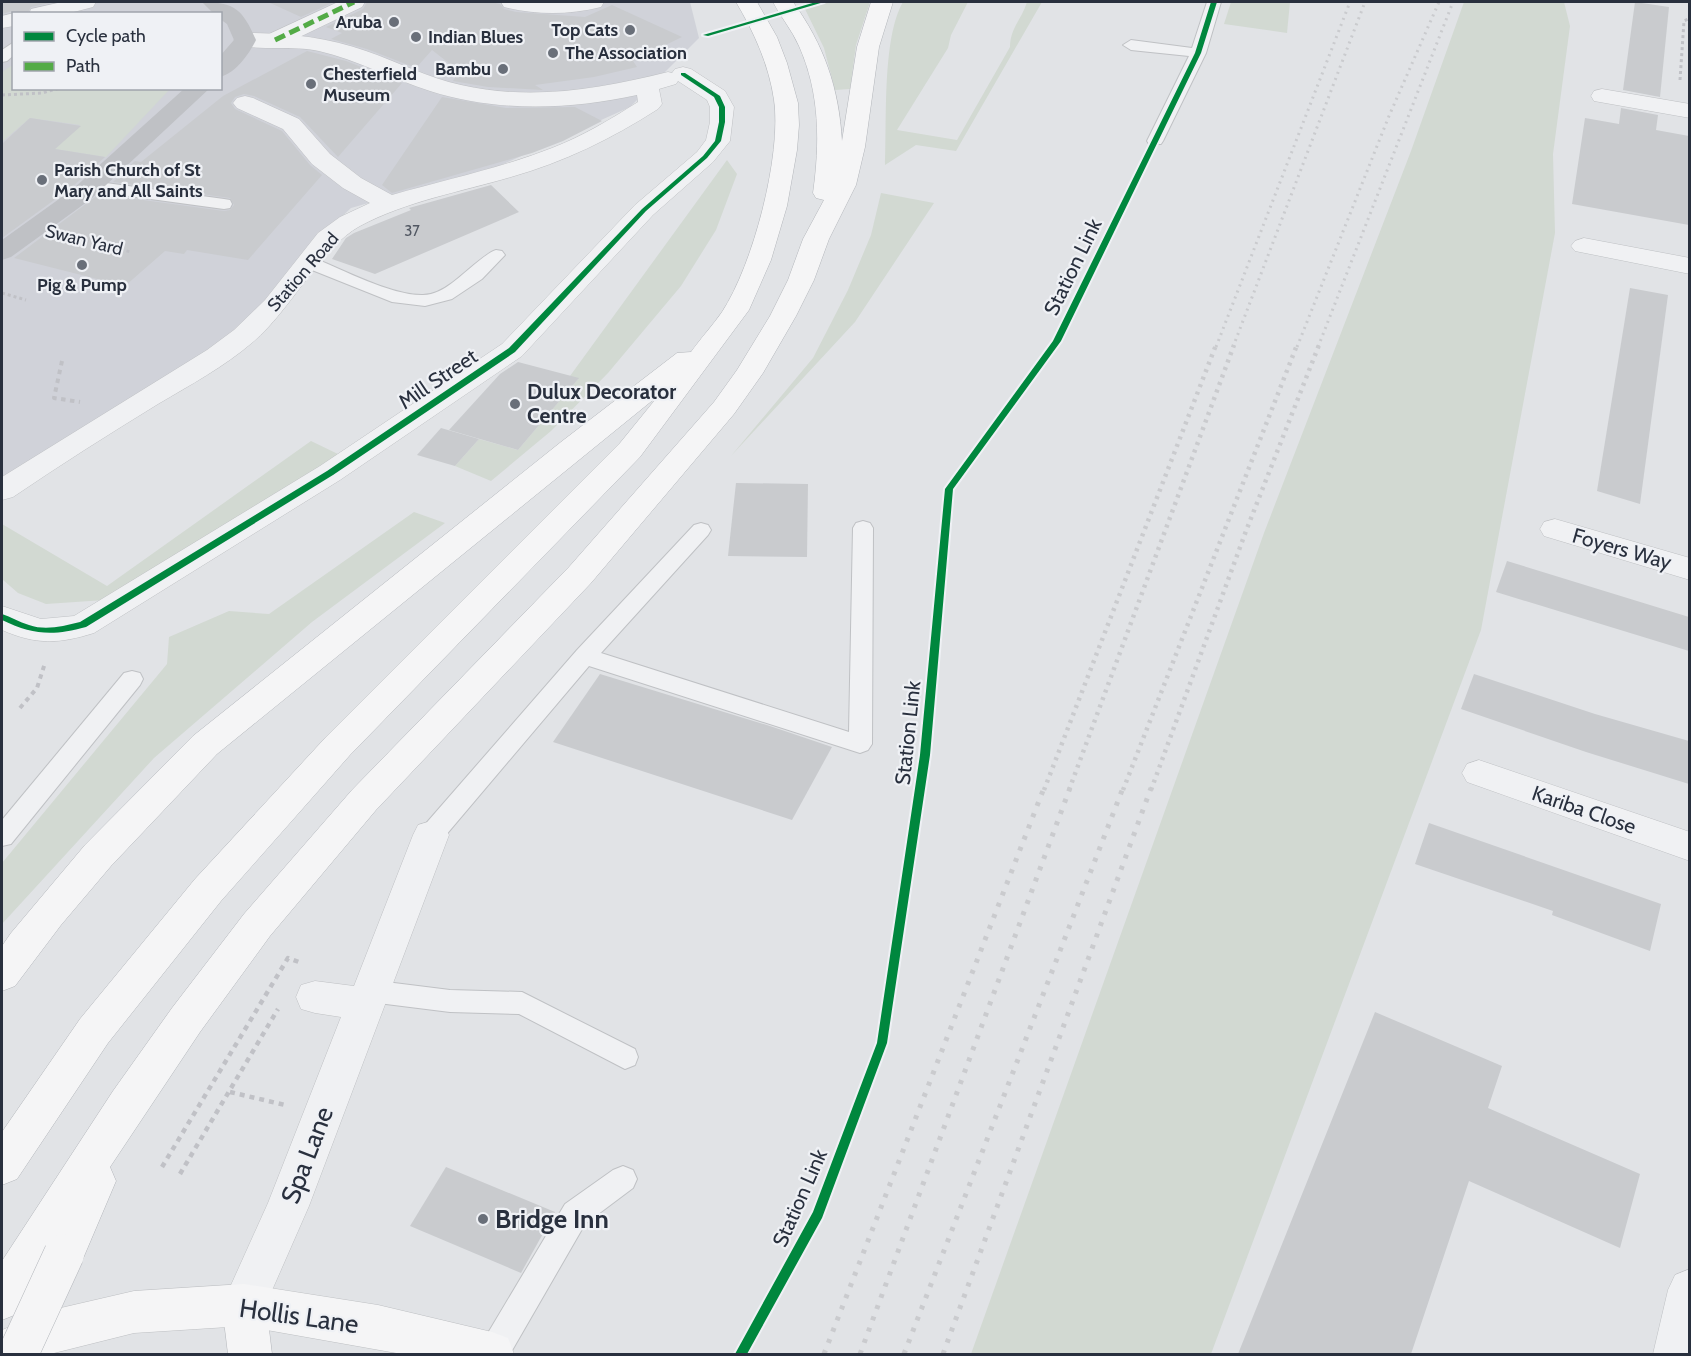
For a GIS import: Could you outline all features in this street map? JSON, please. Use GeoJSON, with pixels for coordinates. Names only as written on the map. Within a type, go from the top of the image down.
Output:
{"type":"FeatureCollection","features":[{"type":"Feature","properties":{"kind":"main road"},"geometry":{"type":"LineString","coordinates":[[212,2],[237,21],[245,40],[240,49],[222,68]]}},
{"type":"Feature","properties":{"kind":"main road"},"geometry":{"type":"LineString","coordinates":[[2,1167],[94,1032],[208,890],[338,746],[630,450],[669,403],[739,305],[761,252],[772,213],[787,133],[786,103],[779,69],[747,2]]}},
{"type":"Feature","properties":{"kind":"main road"},"geometry":{"type":"LineString","coordinates":[[783,2],[802,26],[810,41],[826,89],[829,152],[816,239]]}},
{"type":"Feature","properties":{"kind":"main road"},"geometry":{"type":"LineString","coordinates":[[2,1299],[127,1104],[257,925],[364,800],[580,575],[724,408],[763,351],[801,280],[816,239],[844,185],[853,147],[868,47],[882,2]]}},
{"type":"Feature","properties":{"kind":"main road"},"geometry":{"type":"LineString","coordinates":[[2,252],[91,186],[197,90]]}},
{"type":"Feature","properties":{"kind":"main road"},"geometry":{"type":"LineString","coordinates":[[2,975],[19,950],[95,861],[150,799],[205,745],[571,448],[716,337]]}},
{"type":"Feature","properties":{"kind":"main road"},"geometry":{"type":"LineString","coordinates":[[18,1354],[64,1254],[127,1104]]}},
{"type":"Feature","properties":{"kind":"main road"},"geometry":{"type":"LineString","coordinates":[[244,1305],[250,1354]]}},
{"type":"Feature","properties":{"kind":"main road","name":"Hollis Lane"},"geometry":{"type":"LineString","coordinates":[[2,1352],[52,1332],[134,1312],[244,1305],[378,1327],[492,1354]]}},
{"type":"Feature","properties":{"kind":"street"},"geometry":{"type":"LineString","coordinates":[[47,12],[86,2]]}},
{"type":"Feature","properties":{"kind":"street"},"geometry":{"type":"LineString","coordinates":[[275,40],[354,2]]}},
{"type":"Feature","properties":{"kind":"street"},"geometry":{"type":"LineString","coordinates":[[512,2],[562,8],[593,2]]}},
{"type":"Feature","properties":{"kind":"street"},"geometry":{"type":"LineString","coordinates":[[245,40],[275,40],[325,46],[455,91],[479,95],[548,98],[612,93],[647,87]]}},
{"type":"Feature","properties":{"kind":"street","name":"Mill Street"},"geometry":{"type":"LineString","coordinates":[[56,631],[83,625],[300,491],[492,366],[512,350],[644,210],[705,157],[718,141],[722,107],[717,96],[688,66],[647,87]]}},
{"type":"Feature","properties":{"kind":"street","name":"Station Road"},"geometry":{"type":"LineString","coordinates":[[2,490],[63,449],[217,356],[244,336],[274,306],[327,238],[349,222],[389,203],[503,172],[561,153],[611,129],[650,104],[647,87]]}},
{"type":"Feature","properties":{"kind":"street"},"geometry":{"type":"LineString","coordinates":[[1602,96],[1677,98]]}},
{"type":"Feature","properties":{"kind":"street"},"geometry":{"type":"LineString","coordinates":[[245,103],[291,124],[321,159],[352,183],[389,203]]}},
{"type":"Feature","properties":{"kind":"street"},"geometry":{"type":"LineString","coordinates":[[1584,246],[1689,266]]}},
{"type":"Feature","properties":{"kind":"street","name":"Foyers Way"},"geometry":{"type":"LineString","coordinates":[[1555,529],[1689,569]]}},
{"type":"Feature","properties":{"kind":"street"},"geometry":{"type":"LineString","coordinates":[[2,616],[27,629],[56,631]]}},
{"type":"Feature","properties":{"kind":"street","name":"Kariba Close"},"geometry":{"type":"LineString","coordinates":[[1479,772],[1689,847]]}},
{"type":"Feature","properties":{"kind":"street","name":"Spa Lane"},"geometry":{"type":"LineString","coordinates":[[244,1305],[288,1206],[431,835]]}},
{"type":"Feature","properties":{"kind":"street"},"geometry":{"type":"LineString","coordinates":[[300,988],[367,998]]}},
{"type":"Feature","properties":{"kind":"street"},"geometry":{"type":"LineString","coordinates":[[1675,1354],[1689,1290]]}},
{"type":"Feature","properties":{"kind":"lane"},"geometry":{"type":"LineString","coordinates":[[1155,141],[1198,53],[1214,2]]}},
{"type":"Feature","properties":{"kind":"lane"},"geometry":{"type":"LineString","coordinates":[[1131,45],[1198,53]]}},
{"type":"Feature","properties":{"kind":"lane"},"geometry":{"type":"LineString","coordinates":[[91,186],[224,204]]}},
{"type":"Feature","properties":{"kind":"lane"},"geometry":{"type":"LineString","coordinates":[[308,262],[398,298],[425,301],[446,295],[476,275],[496,255]]}},
{"type":"Feature","properties":{"kind":"lane"},"geometry":{"type":"LineString","coordinates":[[585,656],[860,744],[863,528]]}},
{"type":"Feature","properties":{"kind":"lane"},"geometry":{"type":"LineString","coordinates":[[431,835],[585,656],[701,530]]}},
{"type":"Feature","properties":{"kind":"lane"},"geometry":{"type":"LineString","coordinates":[[2,837],[132,679]]}},
{"type":"Feature","properties":{"kind":"lane"},"geometry":{"type":"LineString","coordinates":[[367,998],[522,1003],[625,1056]]}},
{"type":"Feature","properties":{"kind":"lane"},"geometry":{"type":"LineString","coordinates":[[492,1354],[575,1214],[623,1179]]}},
{"type":"Feature","properties":{"kind":"path"},"geometry":{"type":"LineString","coordinates":[[1677,98],[1684,21],[1689,18]]}},
{"type":"Feature","properties":{"kind":"path"},"geometry":{"type":"LineString","coordinates":[[2,95],[42,93],[53,90]]}},
{"type":"Feature","properties":{"kind":"path"},"geometry":{"type":"LineString","coordinates":[[2,293],[26,300]]}},
{"type":"Feature","properties":{"kind":"path"},"geometry":{"type":"LineString","coordinates":[[54,398],[62,361]]}},
{"type":"Feature","properties":{"kind":"path"},"geometry":{"type":"LineString","coordinates":[[20,708],[37,688],[56,631]]}},
{"type":"Feature","properties":{"kind":"path"},"geometry":{"type":"LineString","coordinates":[[162,1167],[288,958],[300,988],[230,1092],[180,1174]]}},
{"type":"Feature","properties":{"kind":"path"},"geometry":{"type":"LineString","coordinates":[[230,1092],[323,1114]]}},
{"type":"Feature","properties":{"kind":"shaded area"},"geometry":{"type":"Polygon","coordinates":[[[2,2],[690,2],[699,38],[630,107],[499,166],[351,208],[305,251],[277,291],[218,346],[2,481],[2,2]]]}},
{"type":"Feature","properties":{"kind":"shaded area"},"geometry":{"type":"Polygon","coordinates":[[[830,2],[870,2],[856,45],[850,89],[835,90],[824,48],[805,9],[830,2]]]}},
{"type":"Feature","properties":{"kind":"shaded area"},"geometry":{"type":"Polygon","coordinates":[[[903,2],[968,2],[951,35],[948,48],[897,130],[957,140],[1010,47],[1012,34],[1027,2],[1042,2],[956,151],[916,145],[885,165],[889,58],[896,18],[903,2]]]}},
{"type":"Feature","properties":{"kind":"shaded area"},"geometry":{"type":"Polygon","coordinates":[[[1231,2],[1290,2],[1287,33],[1224,24],[1231,2]]]}},
{"type":"Feature","properties":{"kind":"shaded area"},"geometry":{"type":"Polygon","coordinates":[[[1464,2],[1564,2],[1570,26],[1553,154],[1555,233],[1481,630],[1211,1354],[971,1354],[1264,533],[1411,151],[1464,2]]]}},
{"type":"Feature","properties":{"kind":"shaded area"},"geometry":{"type":"Polygon","coordinates":[[[12,66],[12,90],[169,90],[106,157],[55,149],[80,125],[30,118],[2,142],[2,72],[12,66]]]}},
{"type":"Feature","properties":{"kind":"shaded area"},"geometry":{"type":"Polygon","coordinates":[[[727,160],[737,174],[716,230],[681,286],[608,373],[551,431],[491,481],[455,466],[479,439],[518,450],[578,379],[570,376],[727,160]]]}},
{"type":"Feature","properties":{"kind":"shaded area"},"geometry":{"type":"Polygon","coordinates":[[[881,193],[934,203],[855,322],[731,456],[813,358],[848,290],[871,235],[881,193]]]}},
{"type":"Feature","properties":{"kind":"shaded area"},"geometry":{"type":"Polygon","coordinates":[[[311,441],[340,455],[105,600],[46,604],[18,593],[2,579],[2,524],[107,586],[311,441]]]}},
{"type":"Feature","properties":{"kind":"shaded area"},"geometry":{"type":"Polygon","coordinates":[[[414,512],[445,523],[312,622],[154,758],[2,924],[2,863],[167,664],[169,637],[229,611],[269,614],[414,512]]]}},
{"type":"Feature","properties":{"kind":"building"},"geometry":{"type":"Polygon","coordinates":[[[2,2],[54,2],[31,7],[28,12],[13,11],[2,14],[2,2]]]}},
{"type":"Feature","properties":{"kind":"building"},"geometry":{"type":"Polygon","coordinates":[[[268,2],[334,2],[301,17],[268,2]]]}},
{"type":"Feature","properties":{"kind":"building"},"geometry":{"type":"Polygon","coordinates":[[[367,2],[491,2],[516,12],[585,17],[612,5],[682,37],[633,61],[637,67],[594,77],[535,85],[543,90],[488,87],[453,81],[459,71],[432,50],[416,68],[367,49],[331,39],[342,33],[326,27],[363,9],[367,2]]]}},
{"type":"Feature","properties":{"kind":"building"},"geometry":{"type":"Polygon","coordinates":[[[1635,2],[1669,7],[1660,97],[1623,90],[1635,2]]]}},
{"type":"Feature","properties":{"kind":"building"},"geometry":{"type":"Polygon","coordinates":[[[307,51],[346,61],[402,83],[338,157],[300,117],[254,96],[244,94],[235,97],[231,103],[235,109],[282,131],[310,165],[322,175],[248,260],[187,250],[184,254],[165,251],[125,286],[14,258],[99,194],[230,210],[234,205],[230,198],[113,182],[135,161],[141,162],[223,96],[307,51]]]}},
{"type":"Feature","properties":{"kind":"building"},"geometry":{"type":"Polygon","coordinates":[[[442,97],[506,108],[575,107],[602,121],[563,141],[532,153],[392,193],[382,185],[442,97]]]}},
{"type":"Feature","properties":{"kind":"building"},"geometry":{"type":"Polygon","coordinates":[[[1621,108],[1658,115],[1656,130],[1689,136],[1689,225],[1572,204],[1585,118],[1619,124],[1621,108]]]}},
{"type":"Feature","properties":{"kind":"building","name":"Parish Church of St Mary and All Saints"},"geometry":{"type":"Polygon","coordinates":[[[30,118],[81,126],[55,149],[105,157],[72,187],[2,238],[2,144],[30,118]]]}},
{"type":"Feature","properties":{"kind":"building"},"geometry":{"type":"Polygon","coordinates":[[[491,185],[519,212],[375,274],[332,259],[346,238],[354,233],[411,210],[409,208],[491,185]]]}},
{"type":"Feature","properties":{"kind":"building"},"geometry":{"type":"Polygon","coordinates":[[[1630,288],[1668,295],[1640,504],[1597,491],[1630,288]]]}},
{"type":"Feature","properties":{"kind":"building","name":"Dulux Decorator Centre"},"geometry":{"type":"Polygon","coordinates":[[[518,362],[579,378],[518,450],[449,430],[500,374],[518,362]]]}},
{"type":"Feature","properties":{"kind":"building"},"geometry":{"type":"Polygon","coordinates":[[[441,428],[479,439],[455,466],[417,455],[441,428]]]}},
{"type":"Feature","properties":{"kind":"building"},"geometry":{"type":"Polygon","coordinates":[[[736,483],[808,484],[807,557],[728,556],[736,483]]]}},
{"type":"Feature","properties":{"kind":"building"},"geometry":{"type":"Polygon","coordinates":[[[1507,561],[1689,617],[1689,651],[1496,592],[1507,561]]]}},
{"type":"Feature","properties":{"kind":"building"},"geometry":{"type":"Polygon","coordinates":[[[600,674],[832,747],[792,820],[553,742],[600,674]]]}},
{"type":"Feature","properties":{"kind":"building"},"geometry":{"type":"Polygon","coordinates":[[[1474,674],[1595,714],[1689,741],[1689,784],[1461,709],[1474,674]]]}},
{"type":"Feature","properties":{"kind":"building"},"geometry":{"type":"Polygon","coordinates":[[[1429,823],[1661,904],[1650,951],[1552,915],[1553,911],[1415,864],[1429,823]]]}},
{"type":"Feature","properties":{"kind":"building"},"geometry":{"type":"Polygon","coordinates":[[[1375,1012],[1502,1066],[1488,1108],[1640,1174],[1620,1248],[1469,1181],[1411,1354],[1238,1354],[1375,1012]]]}},
{"type":"Feature","properties":{"kind":"building","name":"Bridge Inn"},"geometry":{"type":"Polygon","coordinates":[[[446,1167],[555,1212],[521,1273],[410,1226],[446,1167]]]}},
{"type":"Feature","properties":{"kind":"railway"},"geometry":{"type":"LineString","coordinates":[[1216,347],[1350,2]]}},
{"type":"Feature","properties":{"kind":"railway"},"geometry":{"type":"LineString","coordinates":[[1233,347],[1365,2]]}},
{"type":"Feature","properties":{"kind":"railway"},"geometry":{"type":"LineString","coordinates":[[1297,347],[1389,116],[1439,2]]}},
{"type":"Feature","properties":{"kind":"railway"},"geometry":{"type":"LineString","coordinates":[[1318,347],[1453,2]]}},
{"type":"Feature","properties":{"kind":"railway"},"geometry":{"type":"LineString","coordinates":[[1044,790],[1216,345]]}},
{"type":"Feature","properties":{"kind":"railway"},"geometry":{"type":"LineString","coordinates":[[1069,790],[1234,345]]}},
{"type":"Feature","properties":{"kind":"railway"},"geometry":{"type":"LineString","coordinates":[[1123,790],[1297,345]]}},
{"type":"Feature","properties":{"kind":"railway"},"geometry":{"type":"LineString","coordinates":[[1151,790],[1246,531],[1319,345]]}},
{"type":"Feature","properties":{"kind":"railway"},"geometry":{"type":"LineString","coordinates":[[824,1354],[1044,788]]}},
{"type":"Feature","properties":{"kind":"railway"},"geometry":{"type":"LineString","coordinates":[[860,1354],[1070,788]]}},
{"type":"Feature","properties":{"kind":"railway"},"geometry":{"type":"LineString","coordinates":[[904,1354],[1123,788]]}},
{"type":"Feature","properties":{"kind":"railway"},"geometry":{"type":"LineString","coordinates":[[943,1354],[1151,788]]}},
{"type":"Feature","properties":{"kind":"marked path"},"geometry":{"type":"LineString","coordinates":[[275,40],[354,2]]}},
{"type":"Feature","properties":{"kind":"cycle path"},"geometry":{"type":"LineString","coordinates":[[706,35],[821,2]]}},
{"type":"Feature","properties":{"kind":"cycle path","name":"Station Link"},"geometry":{"type":"LineString","coordinates":[[741,1354],[818,1214],[882,1043],[925,755],[949,489],[1057,341],[1198,53],[1214,2]]}},
{"type":"Feature","properties":{"kind":"cycle path"},"geometry":{"type":"LineString","coordinates":[[2,617],[24,627],[41,631],[83,625],[330,473],[512,350],[644,210],[705,157],[718,141],[722,107],[717,96],[683,74]]}},
{"type":"Feature","properties":{"kind":"place","name":"Aruba"},"geometry":{"type":"Point","coordinates":[394,22]}},
{"type":"Feature","properties":{"kind":"place","name":"Top Cats"},"geometry":{"type":"Point","coordinates":[630,30]}},
{"type":"Feature","properties":{"kind":"place","name":"Indian Blues"},"geometry":{"type":"Point","coordinates":[416,37]}},
{"type":"Feature","properties":{"kind":"place","name":"The Association"},"geometry":{"type":"Point","coordinates":[553,53]}},
{"type":"Feature","properties":{"kind":"place","name":"Bambu"},"geometry":{"type":"Point","coordinates":[503,69]}},
{"type":"Feature","properties":{"kind":"place","name":"Chesterfield Museum"},"geometry":{"type":"Point","coordinates":[311,84]}},
{"type":"Feature","properties":{"kind":"place","name":"Parish Church of St Mary and All Saints"},"geometry":{"type":"Point","coordinates":[42,180]}},
{"type":"Feature","properties":{"kind":"place","name":"Pig & Pump"},"geometry":{"type":"Point","coordinates":[82,265]}},
{"type":"Feature","properties":{"kind":"place","name":"Dulux Decorator Centre"},"geometry":{"type":"Point","coordinates":[515,404]}},
{"type":"Feature","properties":{"kind":"place","name":"Bridge Inn"},"geometry":{"type":"Point","coordinates":[483,1219]}}]}
